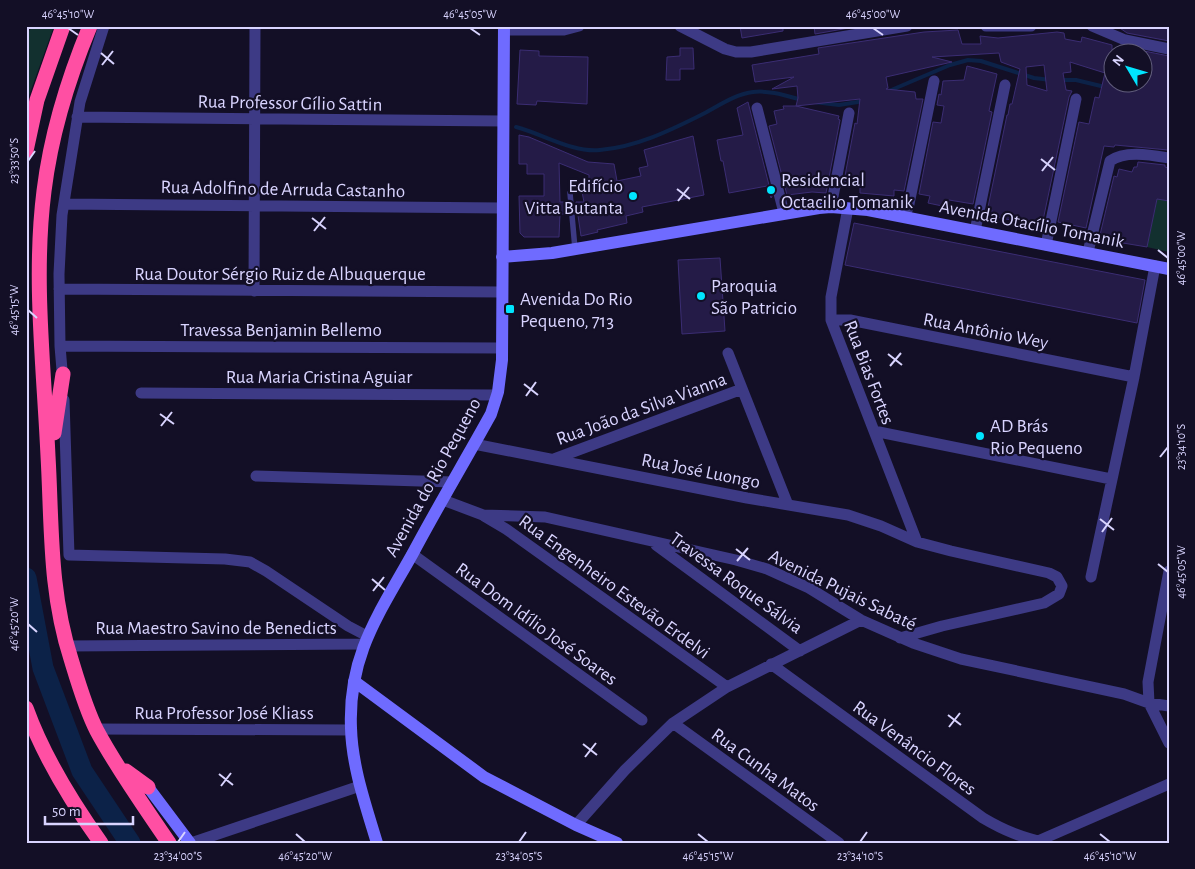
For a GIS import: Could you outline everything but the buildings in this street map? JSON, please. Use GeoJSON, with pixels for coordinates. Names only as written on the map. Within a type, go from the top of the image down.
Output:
{"type":"FeatureCollection","features":[{"type":"Feature","properties":{"kind":"highway"},"geometry":{"type":"LineString","coordinates":[[26,152],[37,100],[63,26]]}},
{"type":"Feature","properties":{"kind":"highway"},"geometry":{"type":"LineString","coordinates":[[90,26],[76,58],[51,149],[44,191],[40,246],[40,305],[53,572],[58,615],[96,729],[116,764],[169,843]]}},
{"type":"Feature","properties":{"kind":"highway"},"geometry":{"type":"LineString","coordinates":[[49,467],[63,374]]}},
{"type":"Feature","properties":{"kind":"highway"},"geometry":{"type":"LineString","coordinates":[[26,708],[33,726],[79,812],[100,843]]}},
{"type":"Feature","properties":{"kind":"highway"},"geometry":{"type":"LineString","coordinates":[[116,764],[148,787]]}},
{"type":"Feature","properties":{"kind":"main road","name":"Avenida do Rio Pequeno"},"geometry":{"type":"LineString","coordinates":[[377,843],[360,786],[351,730],[351,706],[358,662],[376,616],[491,414],[497,395],[501,371],[504,28]]}},
{"type":"Feature","properties":{"kind":"main road","name":"Avenida Otacílio Tomanik"},"geometry":{"type":"LineString","coordinates":[[502,257],[575,249],[784,213],[831,207],[868,210],[1169,269]]}},
{"type":"Feature","properties":{"kind":"main road"},"geometry":{"type":"LineString","coordinates":[[354,681],[484,777],[576,825],[617,843]]}},
{"type":"Feature","properties":{"kind":"main road"},"geometry":{"type":"LineString","coordinates":[[148,787],[191,843]]}},
{"type":"Feature","properties":{"kind":"street"},"geometry":{"type":"LineString","coordinates":[[104,26],[92,61],[77,117],[62,215],[59,289],[60,346],[63,374],[69,555],[226,559],[250,562],[348,626],[366,640]]}},
{"type":"Feature","properties":{"kind":"street"},"geometry":{"type":"LineString","coordinates":[[254,290],[255,26]]}},
{"type":"Feature","properties":{"kind":"street"},"geometry":{"type":"LineString","coordinates":[[504,28],[564,30],[579,26]]}},
{"type":"Feature","properties":{"kind":"street"},"geometry":{"type":"LineString","coordinates":[[680,26],[726,49],[744,52],[907,26]]}},
{"type":"Feature","properties":{"kind":"street"},"geometry":{"type":"LineString","coordinates":[[986,26],[1031,26]]}},
{"type":"Feature","properties":{"kind":"street"},"geometry":{"type":"LineString","coordinates":[[1092,26],[1125,40],[1169,49]]}},
{"type":"Feature","properties":{"kind":"street"},"geometry":{"type":"LineString","coordinates":[[905,217],[934,81]]}},
{"type":"Feature","properties":{"kind":"street"},"geometry":{"type":"LineString","coordinates":[[975,231],[1005,85]]}},
{"type":"Feature","properties":{"kind":"street"},"geometry":{"type":"LineString","coordinates":[[1046,244],[1076,99]]}},
{"type":"Feature","properties":{"kind":"street"},"geometry":{"type":"LineString","coordinates":[[757,108],[784,213]]}},
{"type":"Feature","properties":{"kind":"street"},"geometry":{"type":"LineString","coordinates":[[831,207],[849,113]]}},
{"type":"Feature","properties":{"kind":"street","name":"Rua Professor Gílio Sattin"},"geometry":{"type":"LineString","coordinates":[[77,117],[503,121]]}},
{"type":"Feature","properties":{"kind":"street"},"geometry":{"type":"LineString","coordinates":[[1088,252],[1110,162],[1128,155],[1149,155],[1169,158]]}},
{"type":"Feature","properties":{"kind":"street","name":"Rua Adolfino de Arruda Castanho"},"geometry":{"type":"LineString","coordinates":[[64,204],[502,208]]}},
{"type":"Feature","properties":{"kind":"street","name":"Rua Bias Fortes"},"geometry":{"type":"LineString","coordinates":[[848,208],[832,297],[831,320],[918,542]]}},
{"type":"Feature","properties":{"kind":"street"},"geometry":{"type":"LineString","coordinates":[[1090,577],[1134,377],[1155,266]]}},
{"type":"Feature","properties":{"kind":"street","name":"Rua Doutor Sérgio Ruiz de Albuquerque"},"geometry":{"type":"LineString","coordinates":[[59,289],[502,292]]}},
{"type":"Feature","properties":{"kind":"street","name":"Rua Antônio Wey"},"geometry":{"type":"LineString","coordinates":[[831,320],[850,320],[1134,377]]}},
{"type":"Feature","properties":{"kind":"street","name":"Travessa Benjamin Bellemo"},"geometry":{"type":"LineString","coordinates":[[60,346],[502,348]]}},
{"type":"Feature","properties":{"kind":"street"},"geometry":{"type":"LineString","coordinates":[[728,353],[788,505]]}},
{"type":"Feature","properties":{"kind":"street","name":"Rua João da Silva Vianna"},"geometry":{"type":"LineString","coordinates":[[553,460],[742,389]]}},
{"type":"Feature","properties":{"kind":"street","name":"Rua Maria Cristina Aguiar"},"geometry":{"type":"LineString","coordinates":[[141,392],[497,395]]}},
{"type":"Feature","properties":{"kind":"street"},"geometry":{"type":"LineString","coordinates":[[874,431],[1112,480]]}},
{"type":"Feature","properties":{"kind":"street","name":"Rua José Luongo"},"geometry":{"type":"LineString","coordinates":[[474,444],[848,515],[918,542],[1049,573],[1057,577],[1062,586],[1059,594],[1044,603],[942,626],[900,638]]}},
{"type":"Feature","properties":{"kind":"street"},"geometry":{"type":"LineString","coordinates":[[256,476],[453,482]]}},
{"type":"Feature","properties":{"kind":"street","name":"Avenida Pujais Sabaté"},"geometry":{"type":"LineString","coordinates":[[443,500],[483,515],[545,517],[736,560],[767,569],[809,588],[861,620],[900,638],[961,659],[1124,694],[1149,703],[1169,706]]}},
{"type":"Feature","properties":{"kind":"street","name":"Rua Engenheiro Estevão Erdelvi"},"geometry":{"type":"LineString","coordinates":[[483,515],[506,529],[727,687]]}},
{"type":"Feature","properties":{"kind":"street","name":"Travessa Roque Sálvia"},"geometry":{"type":"LineString","coordinates":[[653,542],[800,650]]}},
{"type":"Feature","properties":{"kind":"street","name":"Rua Dom Idílio José Soares"},"geometry":{"type":"LineString","coordinates":[[412,554],[642,720]]}},
{"type":"Feature","properties":{"kind":"street"},"geometry":{"type":"LineString","coordinates":[[1169,571],[1148,682],[1149,703],[1169,743]]}},
{"type":"Feature","properties":{"kind":"street"},"geometry":{"type":"LineString","coordinates":[[576,825],[625,770],[673,723],[727,687],[861,620]]}},
{"type":"Feature","properties":{"kind":"street","name":"Rua Maestro Savino de Benedicts"},"geometry":{"type":"LineString","coordinates":[[67,646],[366,640]]}},
{"type":"Feature","properties":{"kind":"street","name":"Rua Venâncio Flores"},"geometry":{"type":"LineString","coordinates":[[771,664],[983,818],[1009,832],[1042,842]]}},
{"type":"Feature","properties":{"kind":"street","name":"Rua Cunha Matos"},"geometry":{"type":"LineString","coordinates":[[673,723],[838,843]]}},
{"type":"Feature","properties":{"kind":"street","name":"Rua Professor José Kliass"},"geometry":{"type":"LineString","coordinates":[[96,729],[351,730]]}},
{"type":"Feature","properties":{"kind":"street"},"geometry":{"type":"LineString","coordinates":[[1042,842],[1169,784]]}},
{"type":"Feature","properties":{"kind":"street"},"geometry":{"type":"LineString","coordinates":[[191,843],[360,786]]}},
{"type":"Feature","properties":{"kind":"lane"},"geometry":{"type":"LineString","coordinates":[[570,193],[575,249]]}},
{"type":"Feature","properties":{"kind":"green space"},"geometry":{"type":"Polygon","coordinates":[[[33,26],[54,26],[26,104],[26,35],[33,26]]]}},
{"type":"Feature","properties":{"kind":"green space"},"geometry":{"type":"Polygon","coordinates":[[[1157,199],[1169,201],[1169,252],[1147,247],[1157,199]]]}},
{"type":"Feature","properties":{"kind":"waterway"},"geometry":{"type":"LineString","coordinates":[[889,91],[950,65],[968,60],[981,61],[1034,78],[1051,80]]}},
{"type":"Feature","properties":{"kind":"waterway"},"geometry":{"type":"LineString","coordinates":[[1060,80],[1076,80],[1102,86]]}},
{"type":"Feature","properties":{"kind":"waterway"},"geometry":{"type":"LineString","coordinates":[[516,127],[579,149],[600,150],[626,146],[652,137],[746,93],[772,93],[802,100]]}},
{"type":"Feature","properties":{"kind":"waterway"},"geometry":{"type":"LineString","coordinates":[[814,102],[839,105],[864,101]]}},
{"type":"Feature","properties":{"kind":"waterway"},"geometry":{"type":"LineString","coordinates":[[26,578],[43,668],[82,771],[130,843]]}},
{"type":"Feature","properties":{"kind":"place","name":"Residencial Octacilio Tomanik"},"geometry":{"type":"Point","coordinates":[771,190]}},
{"type":"Feature","properties":{"kind":"place","name":"Edifício Vitta Butanta"},"geometry":{"type":"Point","coordinates":[633,196]}},
{"type":"Feature","properties":{"kind":"place","name":"Paroquia São Patricio"},"geometry":{"type":"Point","coordinates":[701,296]}},
{"type":"Feature","properties":{"kind":"place","name":"Avenida Do Rio Pequeno, 713"},"geometry":{"type":"Point","coordinates":[510,309]}},
{"type":"Feature","properties":{"kind":"place","name":"AD Brás Rio Pequeno"},"geometry":{"type":"Point","coordinates":[980,436]}}]}
